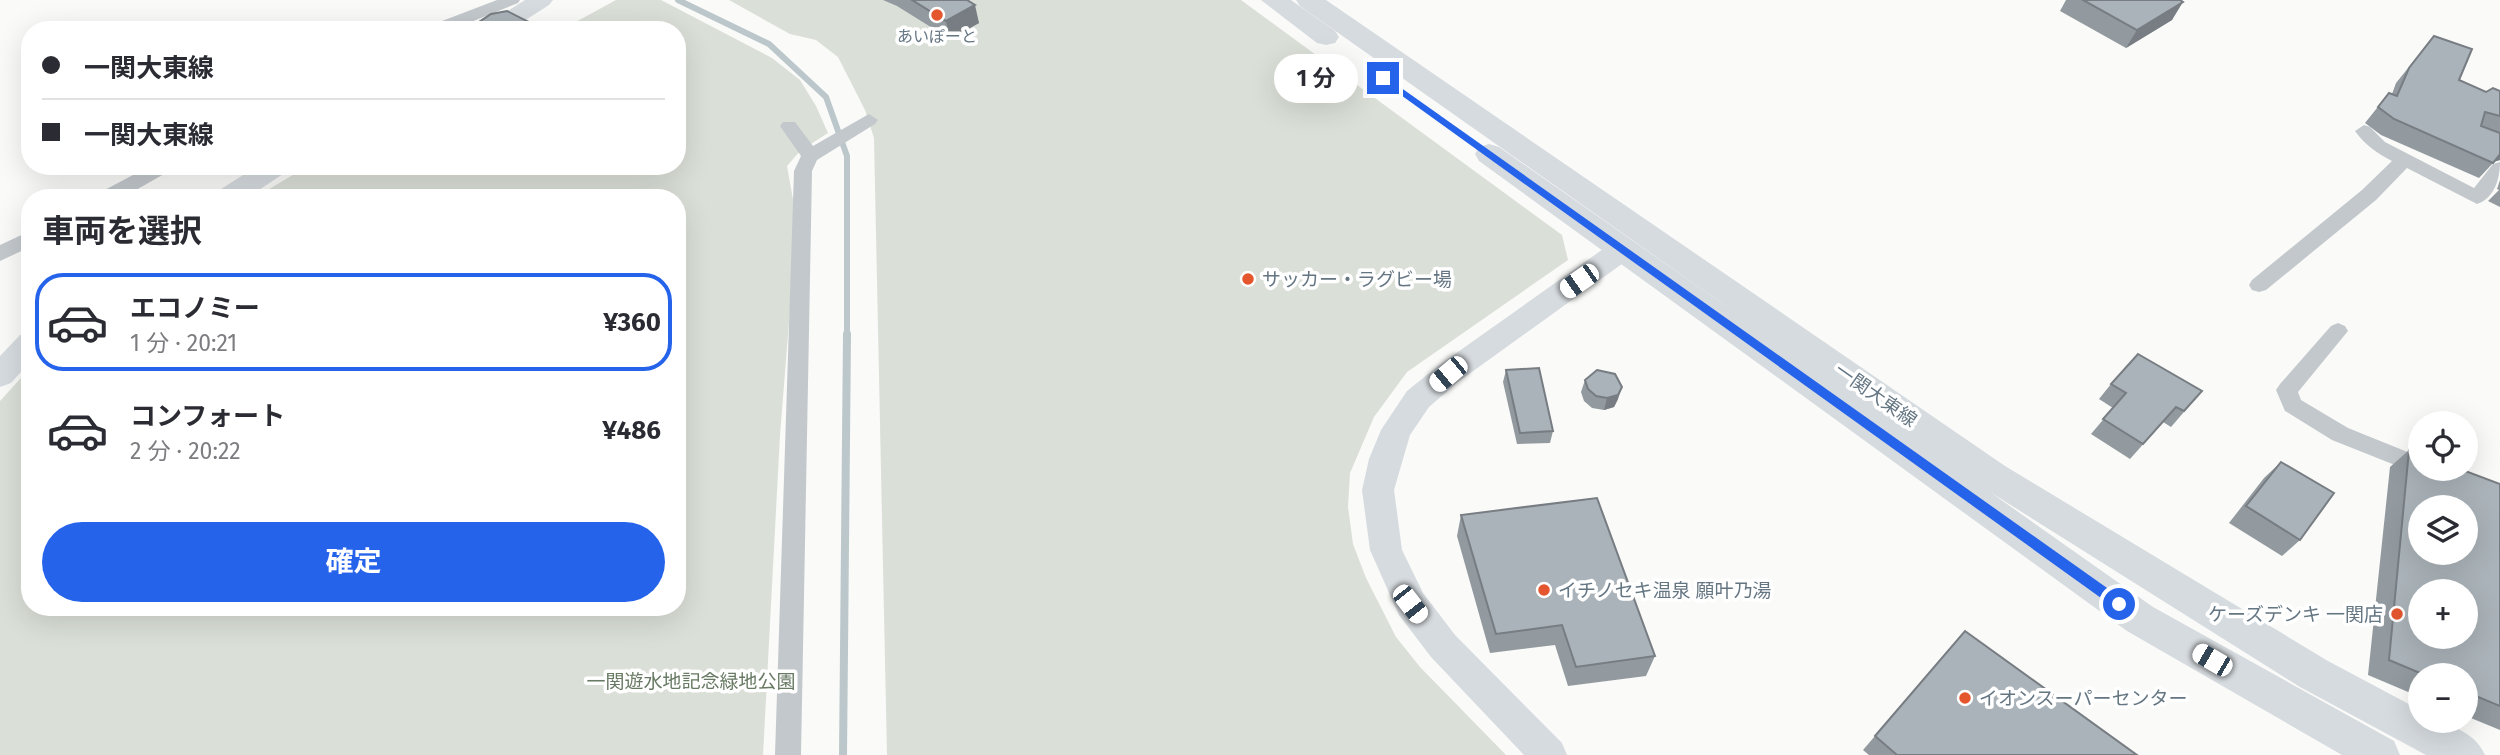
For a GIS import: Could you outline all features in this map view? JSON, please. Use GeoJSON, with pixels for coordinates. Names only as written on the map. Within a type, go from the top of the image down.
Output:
{"type":"FeatureCollection","features":[{"type":"Feature","properties":{"kind":"main road","name":"一関大東線"},"geometry":{"type":"LineString","coordinates":[[1274,0],[2140,619],[2380,755]]}},
{"type":"Feature","properties":{"kind":"main road","name":"一関大東線"},"geometry":{"type":"LineString","coordinates":[[1309,0],[1993,476],[2314,674],[2465,755]]}},
{"type":"Feature","properties":{"kind":"street"},"geometry":{"type":"LineString","coordinates":[[458,21],[512,0]]}},
{"type":"Feature","properties":{"kind":"street"},"geometry":{"type":"LineString","coordinates":[[507,21],[541,0]]}},
{"type":"Feature","properties":{"kind":"street"},"geometry":{"type":"LineString","coordinates":[[788,755],[803,171],[810,156],[869,120]]}},
{"type":"Feature","properties":{"kind":"street"},"geometry":{"type":"LineString","coordinates":[[789,126],[810,156]]}},
{"type":"Feature","properties":{"kind":"street"},"geometry":{"type":"LineString","coordinates":[[2364,131],[2379,146],[2477,197],[2500,168]]}},
{"type":"Feature","properties":{"kind":"street"},"geometry":{"type":"LineString","coordinates":[[2259,285],[2369,195],[2404,160]]}},
{"type":"Feature","properties":{"kind":"street"},"geometry":{"type":"LineString","coordinates":[[122,189],[148,175]]}},
{"type":"Feature","properties":{"kind":"street"},"geometry":{"type":"LineString","coordinates":[[241,189],[263,175]]}},
{"type":"Feature","properties":{"kind":"street"},"geometry":{"type":"LineString","coordinates":[[0,254],[21,243]]}},
{"type":"Feature","properties":{"kind":"street"},"geometry":{"type":"LineString","coordinates":[[1549,755],[1443,646],[1410,604],[1386,550],[1378,489],[1396,430],[1418,398],[1623,249]]}},
{"type":"Feature","properties":{"kind":"street"},"geometry":{"type":"LineString","coordinates":[[2338,331],[2287,390],[2293,405],[2340,434],[2408,460]]}},
{"type":"Feature","properties":{"kind":"street"},"geometry":{"type":"LineString","coordinates":[[0,374],[21,353]]}},
{"type":"Feature","properties":{"kind":"green space","name":"一関遊水地記念緑地公園"},"geometry":{"type":"Polygon","coordinates":[[[616,0],[661,0],[772,58],[800,80],[828,133],[800,151],[787,166],[797,222],[780,435],[763,755],[0,755],[0,401],[21,378],[21,616],[686,616],[686,189],[269,189],[293,175],[686,175],[686,21],[578,21],[616,0]]]}},
{"type":"Feature","properties":{"kind":"green space"},"geometry":{"type":"Polygon","coordinates":[[[729,0],[1241,0],[1562,235],[1568,260],[1407,372],[1374,417],[1350,473],[1348,507],[1353,544],[1366,578],[1396,637],[1420,667],[1506,755],[887,755],[874,138],[865,110],[838,57],[816,40],[790,34],[729,0]]]}},
{"type":"Feature","properties":{"kind":"building"},"geometry":{"type":"Polygon","coordinates":[[[912,0],[967,0],[975,5],[946,21],[912,0]]]}},
{"type":"Feature","properties":{"kind":"building"},"geometry":{"type":"Polygon","coordinates":[[[2083,0],[2180,0],[2183,2],[2137,30],[2083,0]]]}},
{"type":"Feature","properties":{"kind":"building"},"geometry":{"type":"Polygon","coordinates":[[[507,11],[527,21],[480,21],[491,14],[507,11]]]}},
{"type":"Feature","properties":{"kind":"building"},"geometry":{"type":"Polygon","coordinates":[[[2434,36],[2472,49],[2459,80],[2486,92],[2493,88],[2500,91],[2500,116],[2485,112],[2481,126],[2500,133],[2500,154],[2493,163],[2394,119],[2378,107],[2389,93],[2397,96],[2409,68],[2434,36]]]}},
{"type":"Feature","properties":{"kind":"building"},"geometry":{"type":"Polygon","coordinates":[[[2138,354],[2202,391],[2184,411],[2176,407],[2143,444],[2103,419],[2126,393],[2111,384],[2138,354]]]}},
{"type":"Feature","properties":{"kind":"building"},"geometry":{"type":"Polygon","coordinates":[[[1539,368],[1553,431],[1520,433],[1506,370],[1539,368]]]}},
{"type":"Feature","properties":{"kind":"building"},"geometry":{"type":"Polygon","coordinates":[[[1597,370],[1615,374],[1622,387],[1618,395],[1607,398],[1596,396],[1588,389],[1585,380],[1597,370]]]}},
{"type":"Feature","properties":{"kind":"building"},"geometry":{"type":"Polygon","coordinates":[[[2408,460],[2408,481],[2478,481],[2478,476],[2500,484],[2500,706],[2478,697],[2478,663],[2408,663],[2408,668],[2389,660],[2408,460]]]}},
{"type":"Feature","properties":{"kind":"building"},"geometry":{"type":"Polygon","coordinates":[[[2281,462],[2334,493],[2300,540],[2246,506],[2281,462]]]}},
{"type":"Feature","properties":{"kind":"building","name":"イチノセキ温泉 願叶乃湯"},"geometry":{"type":"Polygon","coordinates":[[[1597,498],[1655,656],[1576,667],[1562,625],[1496,634],[1461,515],[1597,498]]]}},
{"type":"Feature","properties":{"kind":"building","name":"イオンスーパーセンター"},"geometry":{"type":"Polygon","coordinates":[[[1965,631],[2137,755],[1897,755],[1875,736],[1965,631]]]}},
{"type":"Feature","properties":{"kind":"waterway"},"geometry":{"type":"LineString","coordinates":[[678,0],[769,44],[826,97],[847,156],[847,334]]}},
{"type":"Feature","properties":{"kind":"waterway"},"geometry":{"type":"LineString","coordinates":[[843,755],[847,334]]}},
{"type":"Feature","properties":{"kind":"place","name":"あいぽーと"},"geometry":{"type":"Point","coordinates":[937,15]}},
{"type":"Feature","properties":{"kind":"place","name":"サッカー・ラグビー場"},"geometry":{"type":"Point","coordinates":[1248,279]}},
{"type":"Feature","properties":{"kind":"place","name":"イチノセキ温泉 願叶乃湯"},"geometry":{"type":"Point","coordinates":[1544,590]}},
{"type":"Feature","properties":{"kind":"place","name":"ケーズデンキ 一関店"},"geometry":{"type":"Point","coordinates":[2397,614]}},
{"type":"Feature","properties":{"kind":"place","name":"イオンスーパーセンター"},"geometry":{"type":"Point","coordinates":[1965,698]}},
{"type":"Feature","properties":{"kind":"route"},"geometry":{"type":"LineString","coordinates":[[1383,78],[2119,604]]}}]}
